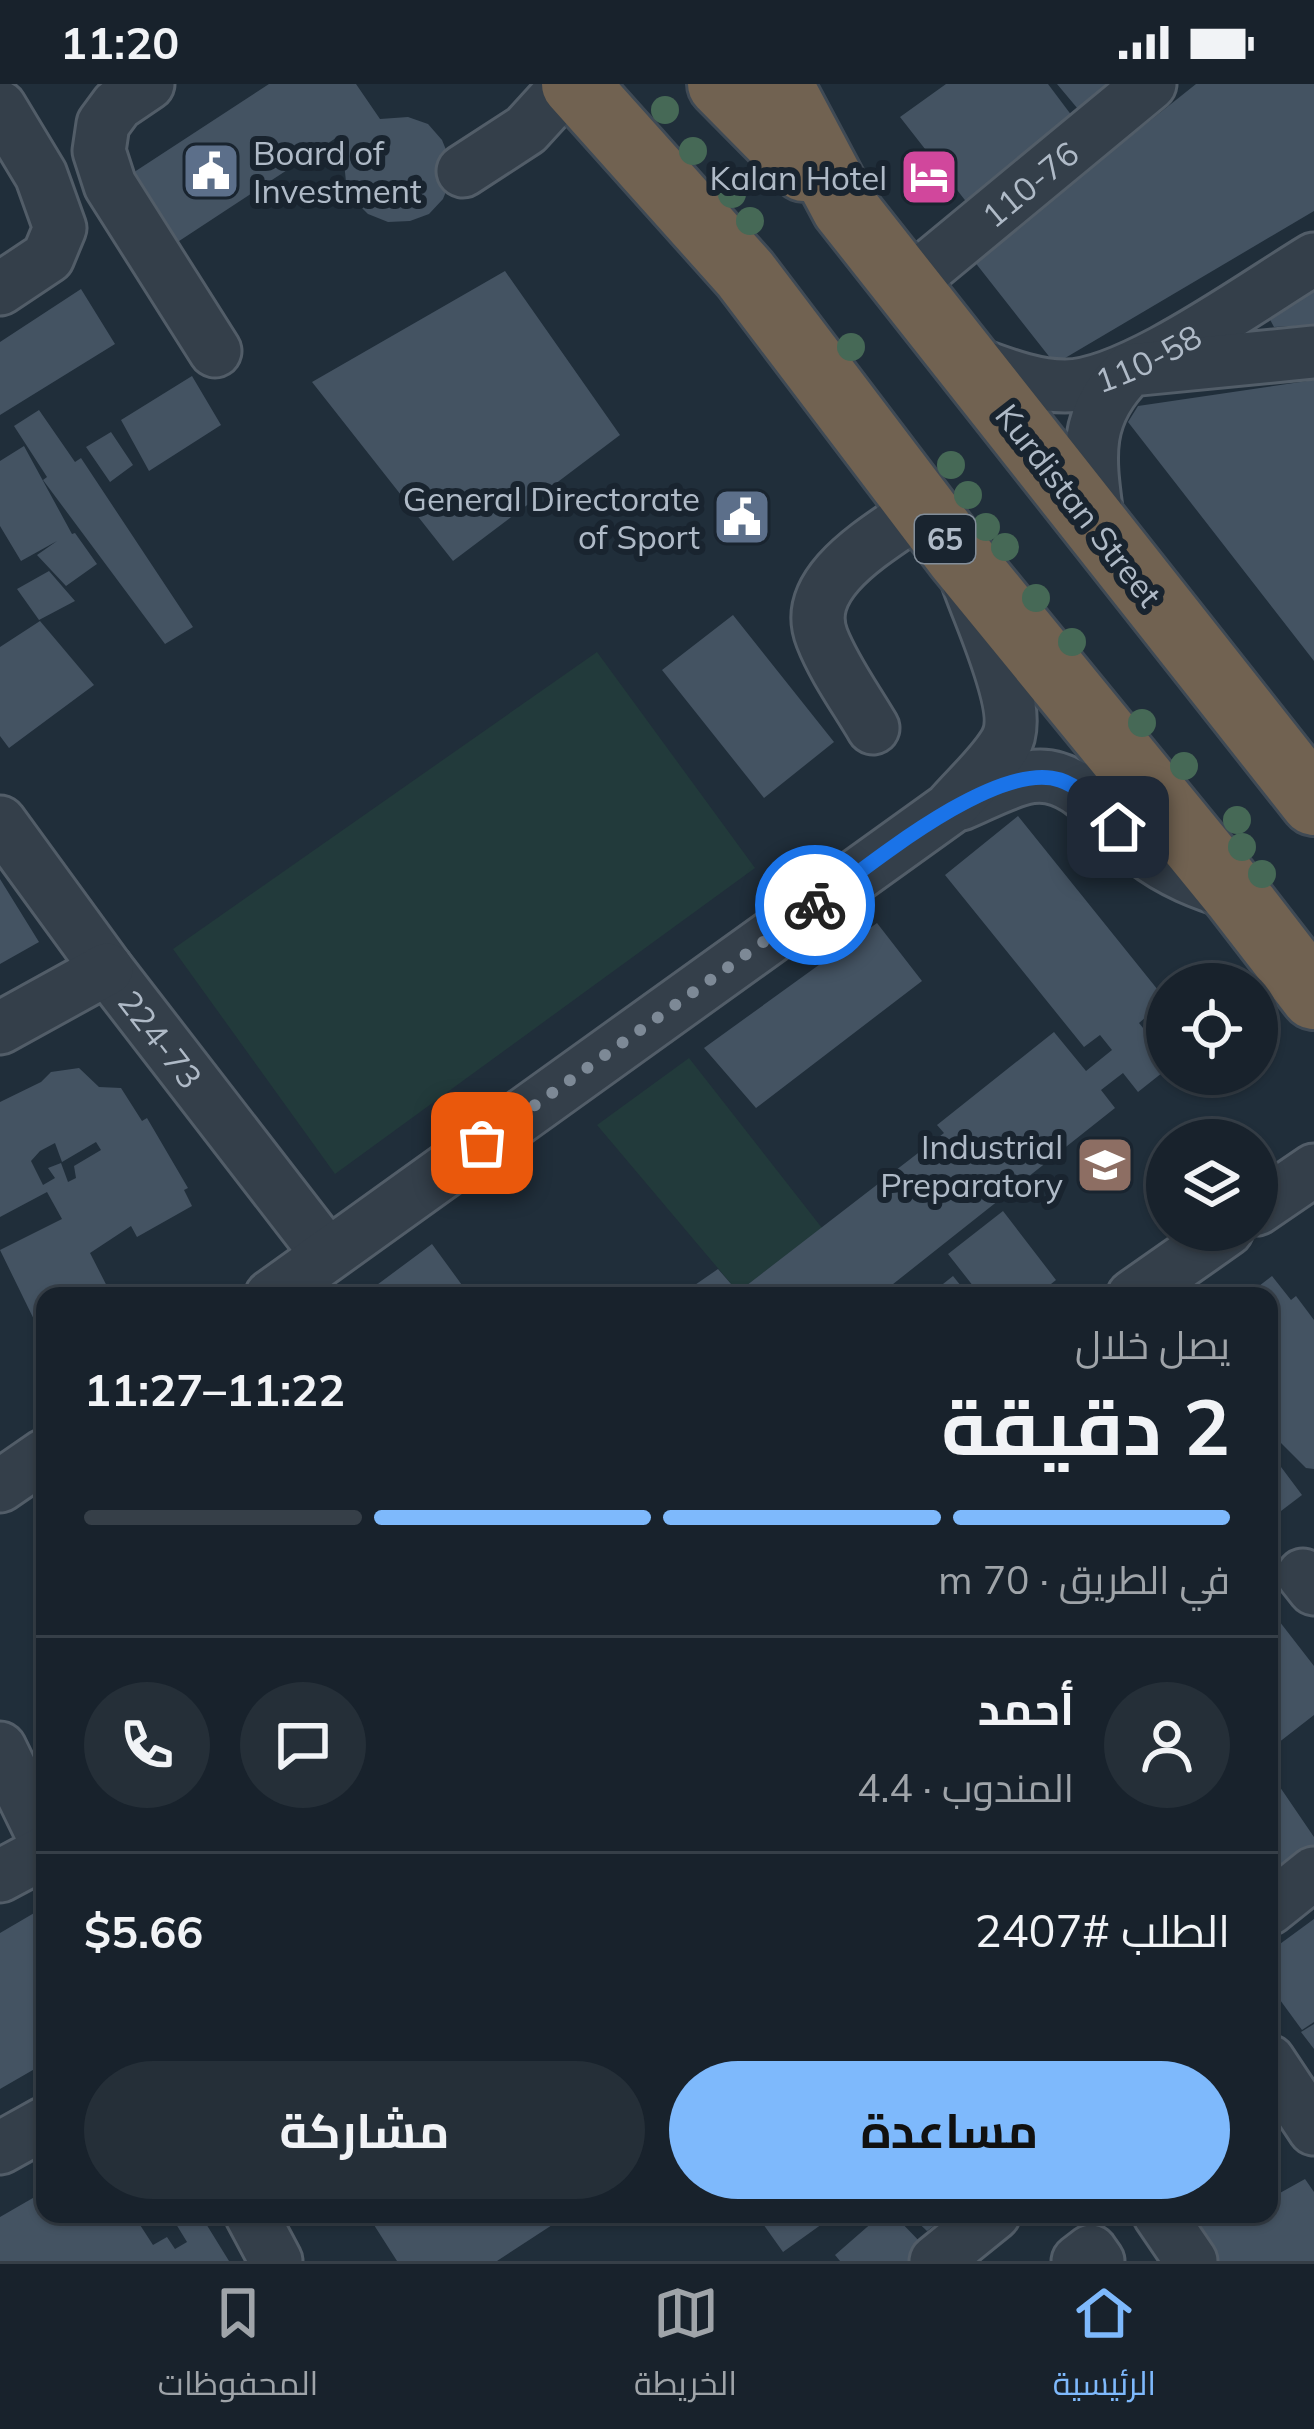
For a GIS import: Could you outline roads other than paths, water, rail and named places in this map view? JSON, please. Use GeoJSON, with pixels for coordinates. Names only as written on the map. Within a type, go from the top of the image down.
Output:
{"type":"FeatureCollection","features":[{"type":"Feature","properties":{"kind":"highway","name":"65"},"geometry":{"type":"LineString","coordinates":[[572,84],[745,274],[940,532],[1314,996]]}},
{"type":"Feature","properties":{"kind":"highway","name":"65"},"geometry":{"type":"LineString","coordinates":[[630,84],[745,274]]}},
{"type":"Feature","properties":{"kind":"highway","name":"Kurdistan Street"},"geometry":{"type":"LineString","coordinates":[[721,84],[845,208],[1314,802]]}},
{"type":"Feature","properties":{"kind":"highway","name":"Kurdistan Street"},"geometry":{"type":"LineString","coordinates":[[779,84],[845,208]]}},
{"type":"Feature","properties":{"kind":"street"},"geometry":{"type":"LineString","coordinates":[[148,84],[117,105],[103,124],[99,151],[110,185],[215,351]]}},
{"type":"Feature","properties":{"kind":"street"},"geometry":{"type":"LineString","coordinates":[[463,171],[526,130],[572,84]]}},
{"type":"Feature","properties":{"kind":"street","name":"110-76"},"geometry":{"type":"LineString","coordinates":[[907,285],[1150,84]]}},
{"type":"Feature","properties":{"kind":"street"},"geometry":{"type":"LineString","coordinates":[[0,290],[48,257],[60,228],[41,175],[1,114]]}},
{"type":"Feature","properties":{"kind":"street","name":"110-58"},"geometry":{"type":"LineString","coordinates":[[965,360],[1051,386],[1091,383],[1130,370],[1314,259]]}},
{"type":"Feature","properties":{"kind":"street"},"geometry":{"type":"LineString","coordinates":[[1100,532],[1091,439],[1103,401],[1130,370],[1314,352]]}},
{"type":"Feature","properties":{"kind":"street"},"geometry":{"type":"LineString","coordinates":[[283,1287],[950,808],[1006,744],[1012,722],[1009,699],[940,532],[859,554],[817,605],[821,636],[873,728]]}},
{"type":"Feature","properties":{"kind":"street"},"geometry":{"type":"LineString","coordinates":[[950,808],[1029,777],[1058,779],[1084,794],[1143,850],[1172,869],[1236,895]]}},
{"type":"Feature","properties":{"kind":"street","name":"224-73"},"geometry":{"type":"LineString","coordinates":[[0,822],[327,1255]]}},
{"type":"Feature","properties":{"kind":"street"},"geometry":{"type":"LineString","coordinates":[[0,1028],[107,969]]}},
{"type":"Feature","properties":{"kind":"street"},"geometry":{"type":"LineString","coordinates":[[1278,1195],[1314,1170]]}},
{"type":"Feature","properties":{"kind":"street"},"geometry":{"type":"LineString","coordinates":[[1146,1287],[1198,1251]]}},
{"type":"Feature","properties":{"kind":"street"},"geometry":{"type":"LineString","coordinates":[[0,1486],[36,1462]]}},
{"type":"Feature","properties":{"kind":"street"},"geometry":{"type":"LineString","coordinates":[[0,1748],[36,1822]]}},
{"type":"Feature","properties":{"kind":"street"},"geometry":{"type":"LineString","coordinates":[[0,1876],[36,1857]]}},
{"type":"Feature","properties":{"kind":"street"},"geometry":{"type":"LineString","coordinates":[[1278,1902],[1314,1874]]}},
{"type":"Feature","properties":{"kind":"street"},"geometry":{"type":"LineString","coordinates":[[1278,2075],[1314,2129]]}},
{"type":"Feature","properties":{"kind":"street"},"geometry":{"type":"LineString","coordinates":[[0,2147],[36,2127]]}},
{"type":"Feature","properties":{"kind":"street"},"geometry":{"type":"LineString","coordinates":[[256,2223],[276,2261]]}},
{"type":"Feature","properties":{"kind":"street"},"geometry":{"type":"LineString","coordinates":[[936,2261],[983,2223]]}},
{"type":"Feature","properties":{"kind":"street"},"geometry":{"type":"LineString","coordinates":[[1165,2223],[1191,2261]]}},
{"type":"Feature","properties":{"kind":"street"},"geometry":{"type":"LineString","coordinates":[[1078,2261],[1091,2252],[1098,2261]]}},
{"type":"Feature","properties":{"kind":"place","name":"Board of Investment"},"geometry":{"type":"Point","coordinates":[211,171]}},
{"type":"Feature","properties":{"kind":"place","name":"Kalan Hotel"},"geometry":{"type":"Point","coordinates":[929,177]}},
{"type":"Feature","properties":{"kind":"place","name":"General Directorate of Sport"},"geometry":{"type":"Point","coordinates":[742,517]}},
{"type":"Feature","properties":{"kind":"place","name":"Industrial Preparatory"},"geometry":{"type":"Point","coordinates":[1105,1165]}}]}
